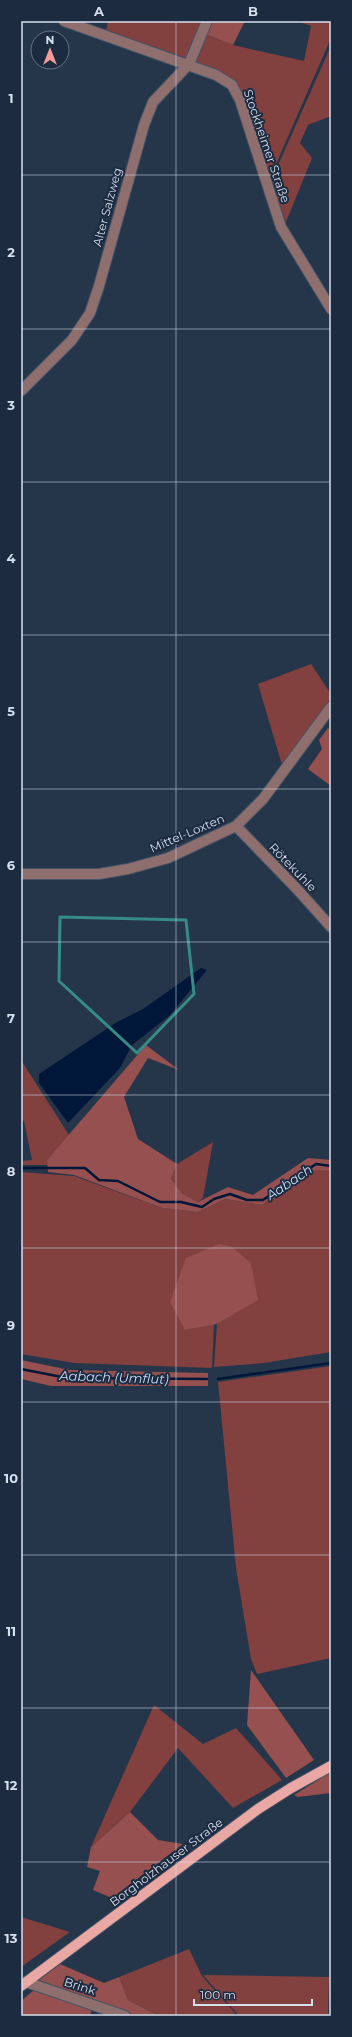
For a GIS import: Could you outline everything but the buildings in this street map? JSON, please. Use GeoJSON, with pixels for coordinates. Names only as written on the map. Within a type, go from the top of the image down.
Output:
{"type":"FeatureCollection","features":[{"type":"Feature","properties":{"kind":"main road","name":"Borgholzhauser Straße"},"geometry":{"type":"LineString","coordinates":[[24,1984],[258,1809],[291,1788],[331,1766]]}},
{"type":"Feature","properties":{"kind":"street","name":"Stockheimer Straße"},"geometry":{"type":"LineString","coordinates":[[64,21],[189,64],[216,75],[232,85],[240,100],[281,227],[331,309]]}},
{"type":"Feature","properties":{"kind":"street","name":"Alter Salzweg"},"geometry":{"type":"LineString","coordinates":[[21,392],[72,340],[90,313],[144,125],[153,102],[189,64],[207,21]]}},
{"type":"Feature","properties":{"kind":"street","name":"Mittel-Loxten"},"geometry":{"type":"LineString","coordinates":[[21,874],[99,874],[128,869],[168,858],[236,826],[263,799],[331,707]]}},
{"type":"Feature","properties":{"kind":"street","name":"Rötekuhle"},"geometry":{"type":"LineString","coordinates":[[236,826],[331,927]]}},
{"type":"Feature","properties":{"kind":"street","name":"Brink"},"geometry":{"type":"LineString","coordinates":[[24,1984],[125,2016]]}},
{"type":"Feature","properties":{"kind":"highlighted area"},"geometry":{"type":"Polygon","coordinates":[[[60,917],[186,920],[194,994],[137,1053],[59,981],[60,917]]]}},
{"type":"Feature","properties":{"kind":"shaded area"},"geometry":{"type":"Polygon","coordinates":[[[108,21],[203,21],[186,58],[106,31],[108,21]]]}},
{"type":"Feature","properties":{"kind":"shaded area"},"geometry":{"type":"Polygon","coordinates":[[[203,21],[245,21],[233,45],[208,35],[196,62],[186,58],[203,21]]]}},
{"type":"Feature","properties":{"kind":"shaded area"},"geometry":{"type":"Polygon","coordinates":[[[297,21],[331,21],[331,38],[270,178],[244,100],[219,73],[196,62],[208,35],[233,45],[304,61],[311,26],[297,21]]]}},
{"type":"Feature","properties":{"kind":"shaded area"},"geometry":{"type":"Polygon","coordinates":[[[331,46],[331,116],[308,125],[300,143],[312,158],[286,222],[271,181],[331,46]]]}},
{"type":"Feature","properties":{"kind":"shaded area"},"geometry":{"type":"Polygon","coordinates":[[[311,664],[331,694],[331,698],[282,765],[258,684],[311,664]]]}},
{"type":"Feature","properties":{"kind":"shaded area"},"geometry":{"type":"Polygon","coordinates":[[[328,728],[331,730],[331,786],[308,769],[322,749],[319,740],[328,728]]]}},
{"type":"Feature","properties":{"kind":"shaded area"},"geometry":{"type":"Polygon","coordinates":[[[146,1045],[179,1070],[148,1058],[124,1097],[138,1139],[177,1164],[171,1179],[183,1194],[198,1202],[228,1187],[253,1195],[308,1158],[331,1160],[331,1171],[316,1170],[262,1205],[225,1199],[198,1212],[162,1208],[74,1175],[48,1172],[47,1160],[146,1045]]]}},
{"type":"Feature","properties":{"kind":"shaded area"},"geometry":{"type":"Polygon","coordinates":[[[21,1060],[69,1135],[47,1160],[48,1165],[21,1165],[22,1161],[32,1160],[24,1121],[21,1119],[21,1060]]]}},
{"type":"Feature","properties":{"kind":"shaded area"},"geometry":{"type":"Polygon","coordinates":[[[213,1142],[203,1198],[198,1202],[183,1194],[171,1179],[177,1164],[213,1142]]]}},
{"type":"Feature","properties":{"kind":"shaded area"},"geometry":{"type":"Polygon","coordinates":[[[316,1169],[331,1171],[331,1352],[264,1363],[214,1367],[217,1324],[258,1299],[185,1330],[214,1324],[212,1368],[74,1363],[21,1354],[21,1172],[74,1176],[162,1208],[198,1212],[225,1199],[262,1205],[316,1169]]]}},
{"type":"Feature","properties":{"kind":"shaded area"},"geometry":{"type":"Polygon","coordinates":[[[219,1244],[232,1247],[251,1263],[258,1300],[217,1324],[185,1330],[170,1302],[186,1258],[219,1244]]]}},
{"type":"Feature","properties":{"kind":"shaded area"},"geometry":{"type":"Polygon","coordinates":[[[21,1360],[70,1370],[208,1373],[208,1386],[51,1386],[21,1379],[21,1360]]]}},
{"type":"Feature","properties":{"kind":"shaded area"},"geometry":{"type":"Polygon","coordinates":[[[331,1366],[331,1658],[257,1674],[251,1659],[236,1568],[218,1382],[331,1366]]]}},
{"type":"Feature","properties":{"kind":"shaded area"},"geometry":{"type":"Polygon","coordinates":[[[251,1670],[314,1760],[286,1778],[247,1725],[251,1670]]]}},
{"type":"Feature","properties":{"kind":"shaded area"},"geometry":{"type":"Polygon","coordinates":[[[154,1705],[203,1744],[236,1728],[282,1780],[233,1808],[178,1748],[130,1812],[91,1847],[154,1705]]]}},
{"type":"Feature","properties":{"kind":"shaded area"},"geometry":{"type":"Polygon","coordinates":[[[331,1772],[331,1793],[298,1797],[294,1795],[331,1772]]]}},
{"type":"Feature","properties":{"kind":"shaded area"},"geometry":{"type":"Polygon","coordinates":[[[130,1812],[158,1840],[183,1844],[112,1898],[93,1890],[100,1871],[87,1867],[91,1847],[130,1812]]]}},
{"type":"Feature","properties":{"kind":"shaded area"},"geometry":{"type":"Polygon","coordinates":[[[21,1917],[70,1932],[21,1967],[21,1917]]]}},
{"type":"Feature","properties":{"kind":"shaded area"},"geometry":{"type":"Polygon","coordinates":[[[189,1949],[202,1976],[235,2013],[234,2016],[159,2016],[128,2000],[119,1977],[189,1949]]]}},
{"type":"Feature","properties":{"kind":"shaded area"},"geometry":{"type":"Polygon","coordinates":[[[60,1964],[104,1983],[119,1977],[128,2000],[159,2016],[132,2016],[39,1980],[60,1964]]]}},
{"type":"Feature","properties":{"kind":"shaded area"},"geometry":{"type":"Polygon","coordinates":[[[203,1975],[329,1977],[328,2016],[239,2016],[203,1975]]]}},
{"type":"Feature","properties":{"kind":"shaded area"},"geometry":{"type":"Polygon","coordinates":[[[34,1990],[92,2008],[90,2016],[21,2016],[21,2001],[34,1990]]]}},
{"type":"Feature","properties":{"kind":"water"},"geometry":{"type":"Polygon","coordinates":[[[201,968],[207,970],[169,1016],[132,1045],[120,1068],[68,1123],[39,1083],[39,1074],[117,1022],[143,1009],[201,968]]]}},
{"type":"Feature","properties":{"kind":"waterway","name":"Aabach"},"geometry":{"type":"LineString","coordinates":[[21,1168],[85,1168],[99,1180],[118,1181],[160,1202],[181,1202],[202,1207],[214,1199],[230,1194],[247,1200],[263,1200],[316,1164],[331,1166]]}},
{"type":"Feature","properties":{"kind":"waterway","name":"Aabach (Umflut)"},"geometry":{"type":"LineString","coordinates":[[218,1379],[331,1363]]}},
{"type":"Feature","properties":{"kind":"waterway","name":"Aabach (Umflut)"},"geometry":{"type":"LineString","coordinates":[[21,1369],[67,1378],[207,1379]]}}]}
